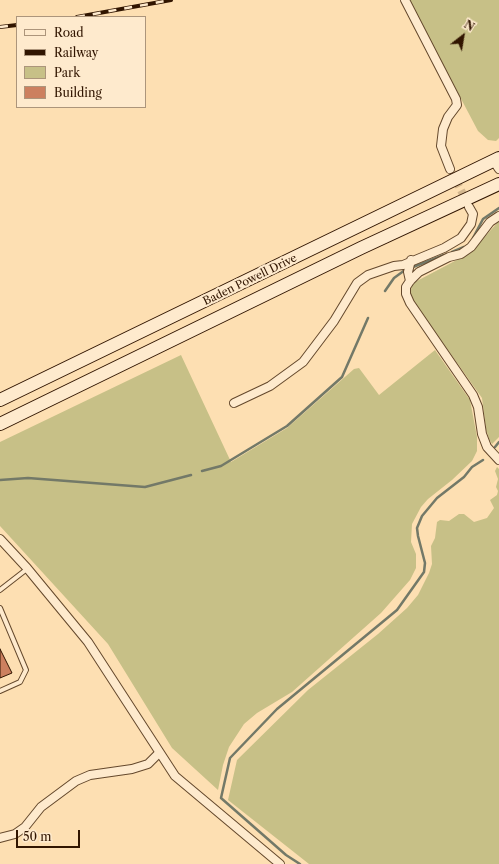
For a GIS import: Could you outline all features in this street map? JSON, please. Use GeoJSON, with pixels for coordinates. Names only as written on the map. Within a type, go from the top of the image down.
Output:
{"type":"FeatureCollection","features":[{"type":"Feature","properties":{"kind":"main road","name":"Baden Powell Drive"},"geometry":{"type":"LineString","coordinates":[[0,400],[497,162]]}},
{"type":"Feature","properties":{"kind":"main road","name":"Baden Powell Drive"},"geometry":{"type":"LineString","coordinates":[[0,424],[354,252],[499,184]]}},
{"type":"Feature","properties":{"kind":"street"},"geometry":{"type":"LineString","coordinates":[[405,0],[456,99],[457,105],[448,117],[443,129],[441,146],[450,169]]}},
{"type":"Feature","properties":{"kind":"street"},"geometry":{"type":"LineString","coordinates":[[234,403],[270,386],[303,362],[334,321],[357,283],[368,275],[444,248],[461,238],[471,224],[473,214],[469,207]]}},
{"type":"Feature","properties":{"kind":"street"},"geometry":{"type":"LineString","coordinates":[[499,216],[490,222],[471,247],[461,254],[449,257],[419,272],[406,287],[406,294],[410,303],[473,396],[478,407],[482,434],[487,447],[499,460]]}},
{"type":"Feature","properties":{"kind":"street"},"geometry":{"type":"LineString","coordinates":[[410,281],[408,272],[411,260]]}},
{"type":"Feature","properties":{"kind":"street"},"geometry":{"type":"LineString","coordinates":[[0,539],[28,568],[88,642],[175,776],[280,864]]}},
{"type":"Feature","properties":{"kind":"street"},"geometry":{"type":"LineString","coordinates":[[0,838],[15,834],[25,827],[41,807],[76,780],[90,775],[132,769],[148,764],[159,753]]}},
{"type":"Feature","properties":{"kind":"lane"},"geometry":{"type":"LineString","coordinates":[[0,590],[28,568]]}},
{"type":"Feature","properties":{"kind":"lane"},"geometry":{"type":"LineString","coordinates":[[0,608],[26,670],[20,682],[0,691]]}},
{"type":"Feature","properties":{"kind":"green space"},"geometry":{"type":"Polygon","coordinates":[[[409,0],[499,0],[499,138],[496,141],[488,140],[478,131],[409,0]]]}},
{"type":"Feature","properties":{"kind":"green space"},"geometry":{"type":"Polygon","coordinates":[[[499,221],[499,437],[492,444],[486,429],[482,398],[411,298],[410,293],[412,285],[415,282],[470,253],[499,221]]]}},
{"type":"Feature","properties":{"kind":"green space"},"geometry":{"type":"Polygon","coordinates":[[[435,350],[470,400],[477,437],[477,451],[472,461],[452,480],[428,499],[421,507],[412,524],[411,542],[416,554],[416,568],[410,580],[381,613],[292,692],[257,713],[244,724],[229,747],[223,765],[218,790],[172,748],[108,644],[0,526],[0,442],[181,355],[231,462],[287,428],[354,369],[359,368],[379,395],[435,350]]]}},
{"type":"Feature","properties":{"kind":"green space"},"geometry":{"type":"Polygon","coordinates":[[[497,467],[499,469],[499,864],[309,864],[228,800],[237,760],[308,690],[378,634],[407,608],[418,595],[432,564],[431,546],[435,538],[437,522],[440,520],[449,521],[459,514],[464,514],[474,522],[487,518],[494,508],[490,500],[497,495],[498,491],[496,487],[498,479],[495,471],[497,467]]]}},
{"type":"Feature","properties":{"kind":"building"},"geometry":{"type":"Polygon","coordinates":[[[0,649],[12,673],[0,678],[0,649]]]}},
{"type":"Feature","properties":{"kind":"waterway"},"geometry":{"type":"LineString","coordinates":[[473,238],[483,219],[499,208]]}},
{"type":"Feature","properties":{"kind":"waterway"},"geometry":{"type":"LineString","coordinates":[[452,252],[464,247]]}},
{"type":"Feature","properties":{"kind":"waterway"},"geometry":{"type":"LineString","coordinates":[[413,267],[444,255]]}},
{"type":"Feature","properties":{"kind":"waterway"},"geometry":{"type":"LineString","coordinates":[[385,291],[394,278],[405,270]]}},
{"type":"Feature","properties":{"kind":"waterway"},"geometry":{"type":"LineString","coordinates":[[202,471],[221,466],[287,426],[342,377],[368,318]]}},
{"type":"Feature","properties":{"kind":"waterway"},"geometry":{"type":"LineString","coordinates":[[495,447],[499,442]]}},
{"type":"Feature","properties":{"kind":"waterway"},"geometry":{"type":"LineString","coordinates":[[300,864],[286,855],[221,798],[230,758],[277,709],[397,610],[424,572],[425,563],[417,528],[422,516],[437,498],[464,477],[472,467],[483,460]]}},
{"type":"Feature","properties":{"kind":"waterway"},"geometry":{"type":"LineString","coordinates":[[0,480],[28,478],[145,487],[191,475]]}},
{"type":"Feature","properties":{"kind":"tunnel"},"geometry":{"type":"LineString","coordinates":[[450,169],[467,202]]}},
{"type":"Feature","properties":{"kind":"railway"},"geometry":{"type":"LineString","coordinates":[[83,16],[171,0]]}},
{"type":"Feature","properties":{"kind":"railway"},"geometry":{"type":"LineString","coordinates":[[0,27],[16,25]]}}]}
